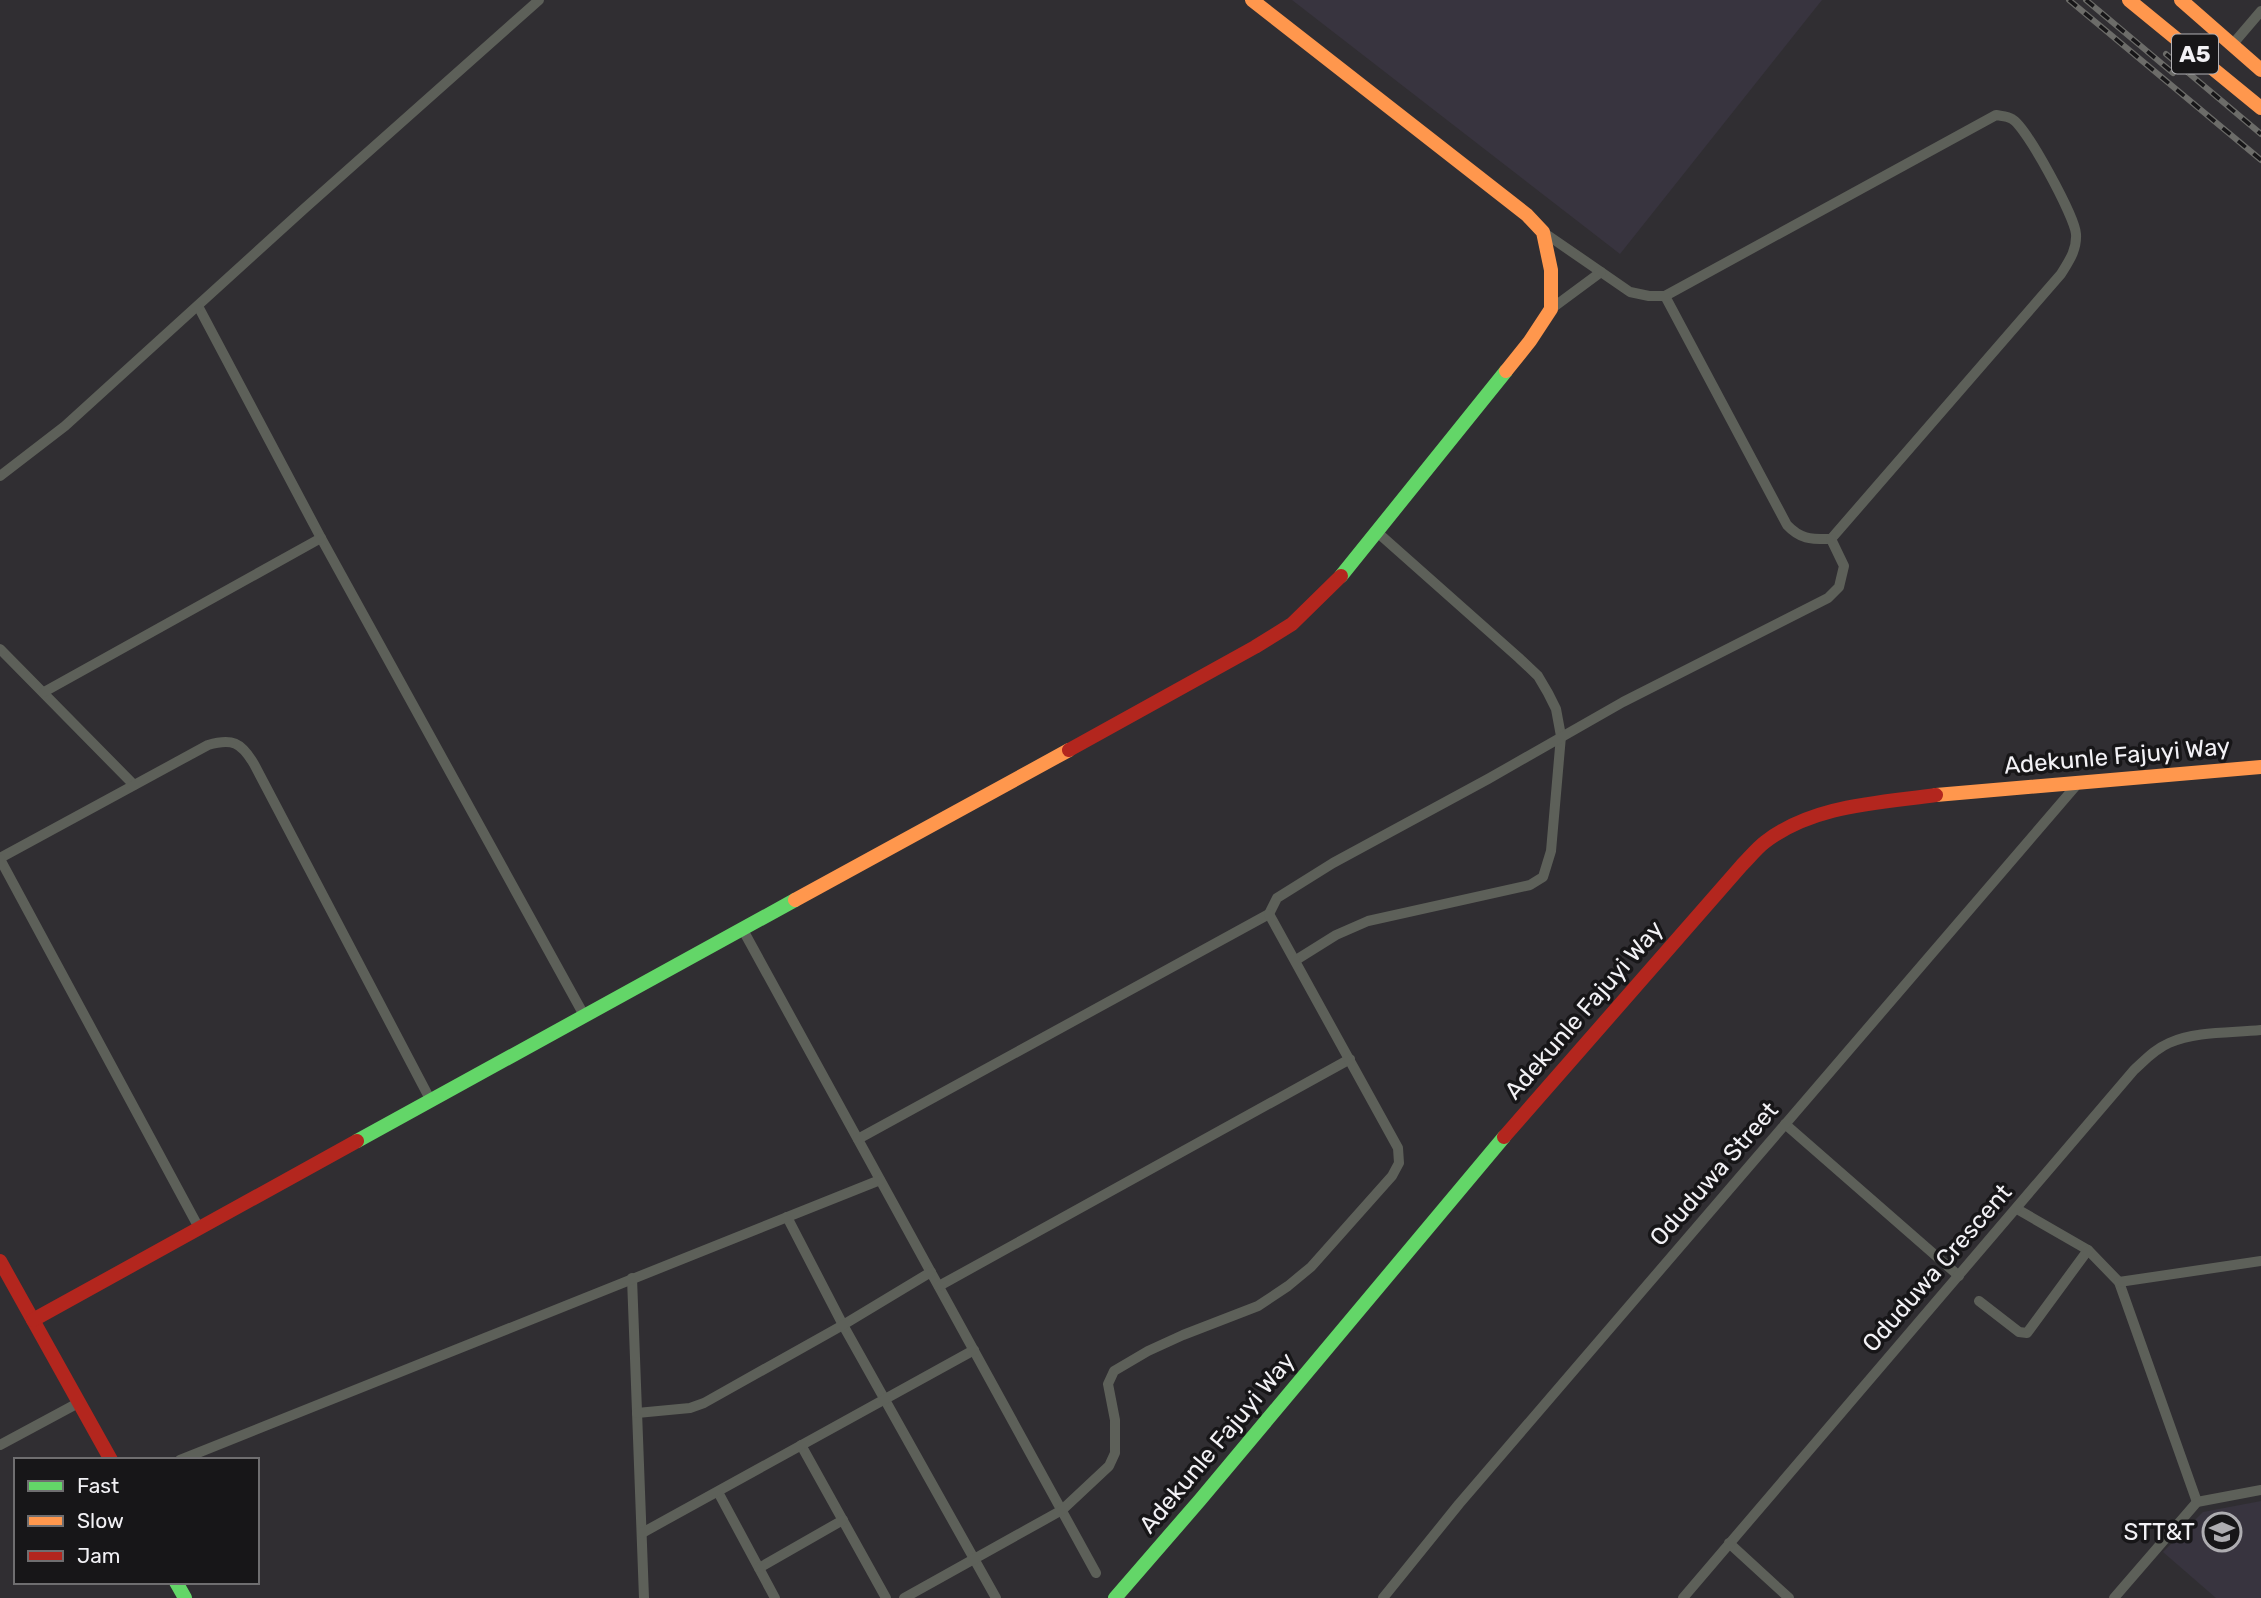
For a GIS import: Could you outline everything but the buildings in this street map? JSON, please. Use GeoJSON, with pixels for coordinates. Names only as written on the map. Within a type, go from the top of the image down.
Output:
{"type":"FeatureCollection","features":[{"type":"Feature","properties":{"kind":"main road"},"geometry":{"type":"LineString","coordinates":[[33,1320],[1274,635],[1293,624],[1335,583],[1530,341],[1551,309],[1551,270],[1543,232],[1527,215],[1252,0]]}},
{"type":"Feature","properties":{"kind":"main road","name":"A5"},"geometry":{"type":"LineString","coordinates":[[2129,0],[2261,107]]}},
{"type":"Feature","properties":{"kind":"main road","name":"A5"},"geometry":{"type":"LineString","coordinates":[[2181,0],[2261,70]]}},
{"type":"Feature","properties":{"kind":"main road","name":"Adekunle Fajuyi Way"},"geometry":{"type":"LineString","coordinates":[[1115,1598],[1473,1172],[1742,864],[1765,842],[1803,820],[1847,807],[1962,792],[2261,767]]}},
{"type":"Feature","properties":{"kind":"main road"},"geometry":{"type":"LineString","coordinates":[[0,1261],[110,1458]]}},
{"type":"Feature","properties":{"kind":"street"},"geometry":{"type":"LineString","coordinates":[[0,476],[65,426],[539,0]]}},
{"type":"Feature","properties":{"kind":"street"},"geometry":{"type":"LineString","coordinates":[[2232,45],[2261,11]]}},
{"type":"Feature","properties":{"kind":"street"},"geometry":{"type":"LineString","coordinates":[[1543,232],[1630,292],[1665,296],[1996,115],[2014,119],[2025,134],[2074,220],[2077,235],[2075,251],[2061,274],[1831,539],[1797,536],[1787,526],[1665,296]]}},
{"type":"Feature","properties":{"kind":"street"},"geometry":{"type":"LineString","coordinates":[[1551,309],[1601,272]]}},
{"type":"Feature","properties":{"kind":"street"},"geometry":{"type":"LineString","coordinates":[[198,306],[321,538],[584,1017]]}},
{"type":"Feature","properties":{"kind":"street"},"geometry":{"type":"LineString","coordinates":[[1296,960],[1336,935],[1368,921],[1530,885],[1543,877],[1551,851],[1561,736],[1556,709],[1538,676],[1377,532]]}},
{"type":"Feature","properties":{"kind":"street"},"geometry":{"type":"LineString","coordinates":[[44,692],[321,538]]}},
{"type":"Feature","properties":{"kind":"street"},"geometry":{"type":"LineString","coordinates":[[858,1139],[1269,914],[1277,898],[1290,888],[1561,736],[1691,666],[1828,598],[1839,587],[1844,566],[1831,539]]}},
{"type":"Feature","properties":{"kind":"street"},"geometry":{"type":"LineString","coordinates":[[0,649],[134,785]]}},
{"type":"Feature","properties":{"kind":"street"},"geometry":{"type":"LineString","coordinates":[[199,1228],[0,858],[208,745],[223,740],[237,743],[247,752],[431,1101]]}},
{"type":"Feature","properties":{"kind":"street","name":"Oduduwa Street"},"geometry":{"type":"LineString","coordinates":[[1383,1598],[1476,1483],[2080,781]]}},
{"type":"Feature","properties":{"kind":"street"},"geometry":{"type":"LineString","coordinates":[[904,1598],[1062,1510],[1109,1466],[1115,1453],[1115,1420],[1108,1384],[1114,1371],[1183,1335],[1258,1306],[1288,1286],[1311,1267],[1392,1176],[1399,1163],[1398,1148],[1269,914]]}},
{"type":"Feature","properties":{"kind":"street"},"geometry":{"type":"LineString","coordinates":[[743,930],[1096,1573]]}},
{"type":"Feature","properties":{"kind":"street","name":"Oduduwa Crescent"},"geometry":{"type":"LineString","coordinates":[[1683,1598],[2134,1070],[2151,1054],[2169,1043],[2195,1036],[2261,1030]]}},
{"type":"Feature","properties":{"kind":"street"},"geometry":{"type":"LineString","coordinates":[[939,1286],[1350,1059]]}},
{"type":"Feature","properties":{"kind":"street"},"geometry":{"type":"LineString","coordinates":[[1785,1124],[1959,1276]]}},
{"type":"Feature","properties":{"kind":"street"},"geometry":{"type":"LineString","coordinates":[[185,1458],[880,1180]]}},
{"type":"Feature","properties":{"kind":"street"},"geometry":{"type":"LineString","coordinates":[[2017,1209],[2088,1250],[2119,1282],[2197,1502]]}},
{"type":"Feature","properties":{"kind":"street"},"geometry":{"type":"LineString","coordinates":[[787,1217],[996,1598]]}},
{"type":"Feature","properties":{"kind":"street"},"geometry":{"type":"LineString","coordinates":[[1979,1301],[2018,1332],[2027,1333],[2088,1250]]}},
{"type":"Feature","properties":{"kind":"street"},"geometry":{"type":"LineString","coordinates":[[2119,1282],[2261,1261]]}},
{"type":"Feature","properties":{"kind":"street"},"geometry":{"type":"LineString","coordinates":[[637,1413],[690,1408],[704,1403],[844,1325],[931,1272]]}},
{"type":"Feature","properties":{"kind":"street"},"geometry":{"type":"LineString","coordinates":[[632,1278],[644,1598]]}},
{"type":"Feature","properties":{"kind":"street"},"geometry":{"type":"LineString","coordinates":[[642,1534],[974,1350]]}},
{"type":"Feature","properties":{"kind":"street"},"geometry":{"type":"LineString","coordinates":[[0,1446],[80,1402]]}},
{"type":"Feature","properties":{"kind":"street"},"geometry":{"type":"LineString","coordinates":[[801,1446],[886,1598]]}},
{"type":"Feature","properties":{"kind":"street"},"geometry":{"type":"LineString","coordinates":[[2114,1598],[2197,1502],[2261,1490]]}},
{"type":"Feature","properties":{"kind":"street"},"geometry":{"type":"LineString","coordinates":[[718,1492],[775,1598]]}},
{"type":"Feature","properties":{"kind":"street"},"geometry":{"type":"LineString","coordinates":[[760,1569],[843,1520]]}},
{"type":"Feature","properties":{"kind":"street"},"geometry":{"type":"LineString","coordinates":[[1729,1544],[1789,1598]]}},
{"type":"Feature","properties":{"kind":"shaded area"},"geometry":{"type":"Polygon","coordinates":[[[1292,0],[1822,0],[1620,254],[1292,0]]]}},
{"type":"Feature","properties":{"kind":"shaded area","name":"STT&T"},"geometry":{"type":"Polygon","coordinates":[[[2261,1501],[2261,1598],[2216,1598],[2163,1552],[2203,1512],[2261,1501]]]}},
{"type":"Feature","properties":{"kind":"railway"},"geometry":{"type":"LineString","coordinates":[[2069,0],[2261,160]]}},
{"type":"Feature","properties":{"kind":"railway"},"geometry":{"type":"LineString","coordinates":[[2086,0],[2173,73]]}},
{"type":"Feature","properties":{"kind":"railway"},"geometry":{"type":"LineString","coordinates":[[2166,54],[2261,134]]}},
{"type":"Feature","properties":{"kind":"traffic: fast"},"geometry":{"type":"LineString","coordinates":[[1341,576],[1506,371]]}},
{"type":"Feature","properties":{"kind":"traffic: fast"},"geometry":{"type":"LineString","coordinates":[[357,1141],[795,900]]}},
{"type":"Feature","properties":{"kind":"traffic: fast"},"geometry":{"type":"LineString","coordinates":[[1115,1598],[1504,1137]]}},
{"type":"Feature","properties":{"kind":"traffic: fast"},"geometry":{"type":"LineString","coordinates":[[177,1584],[185,1598]]}},
{"type":"Feature","properties":{"kind":"traffic: slow"},"geometry":{"type":"LineString","coordinates":[[1252,0],[1527,215],[1543,232],[1551,270],[1551,309],[1506,371]]}},
{"type":"Feature","properties":{"kind":"traffic: slow"},"geometry":{"type":"LineString","coordinates":[[2129,0],[2261,108]]}},
{"type":"Feature","properties":{"kind":"traffic: slow"},"geometry":{"type":"LineString","coordinates":[[2181,0],[2261,70]]}},
{"type":"Feature","properties":{"kind":"traffic: slow"},"geometry":{"type":"LineString","coordinates":[[795,900],[1069,750]]}},
{"type":"Feature","properties":{"kind":"traffic: slow"},"geometry":{"type":"LineString","coordinates":[[1936,795],[2261,767]]}},
{"type":"Feature","properties":{"kind":"traffic: jam"},"geometry":{"type":"LineString","coordinates":[[1069,750],[1292,624],[1341,576]]}},
{"type":"Feature","properties":{"kind":"traffic: jam"},"geometry":{"type":"LineString","coordinates":[[1504,1137],[1765,842],[1804,820],[1825,813],[1936,795]]}},
{"type":"Feature","properties":{"kind":"traffic: jam"},"geometry":{"type":"LineString","coordinates":[[33,1320],[357,1141]]}},
{"type":"Feature","properties":{"kind":"traffic: jam"},"geometry":{"type":"LineString","coordinates":[[0,1261],[110,1458]]}},
{"type":"Feature","properties":{"kind":"place","name":"STT&T"},"geometry":{"type":"Point","coordinates":[2222,1532]}}]}
